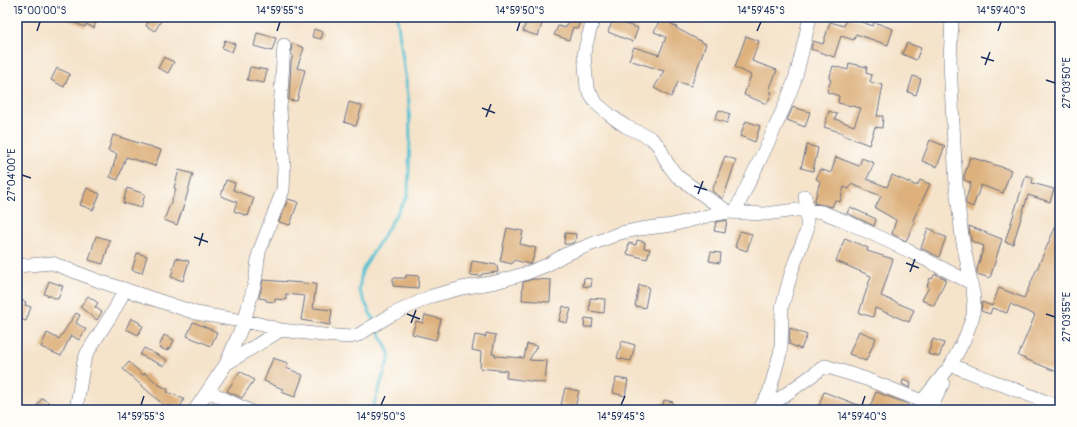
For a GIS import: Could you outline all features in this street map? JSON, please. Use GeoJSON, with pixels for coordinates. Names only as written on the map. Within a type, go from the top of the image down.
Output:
{"type":"FeatureCollection","features":[{"type":"Feature","properties":{"kind":"street"},"geometry":{"type":"LineString","coordinates":[[594,17],[584,54],[587,88],[597,104],[625,126],[651,138],[659,146],[667,163],[677,176],[710,200],[732,212]]}},
{"type":"Feature","properties":{"kind":"street"},"geometry":{"type":"LineString","coordinates":[[732,212],[776,123],[794,80],[803,50],[810,17]]}},
{"type":"Feature","properties":{"kind":"street"},"geometry":{"type":"LineString","coordinates":[[930,410],[965,338],[973,316],[974,298],[962,237],[956,186],[950,62],[952,17]]}},
{"type":"Feature","properties":{"kind":"street"},"geometry":{"type":"LineString","coordinates":[[195,410],[226,364],[244,322],[255,282],[259,252],[283,190],[284,168],[280,109],[284,45]]}},
{"type":"Feature","properties":{"kind":"street"},"geometry":{"type":"LineString","coordinates":[[759,410],[769,393],[781,350],[782,306],[792,270],[807,230],[805,196]]}},
{"type":"Feature","properties":{"kind":"street"},"geometry":{"type":"LineString","coordinates":[[17,266],[52,263],[196,313],[259,324],[281,330],[350,337],[358,335],[390,315],[432,296],[462,288],[496,282],[527,273],[547,265],[564,255],[620,234],[732,212],[765,214],[807,210],[822,212],[845,221],[907,250],[971,283]]}},
{"type":"Feature","properties":{"kind":"street"},"geometry":{"type":"LineString","coordinates":[[76,410],[84,361],[87,353],[115,309],[125,289]]}},
{"type":"Feature","properties":{"kind":"street"},"geometry":{"type":"LineString","coordinates":[[226,364],[281,330]]}},
{"type":"Feature","properties":{"kind":"street"},"geometry":{"type":"LineString","coordinates":[[951,365],[1060,407]]}},
{"type":"Feature","properties":{"kind":"street"},"geometry":{"type":"LineString","coordinates":[[764,410],[825,366],[922,401],[951,365]]}},
{"type":"Feature","properties":{"kind":"street"},"geometry":{"type":"LineString","coordinates":[[208,391],[248,410]]}},
{"type":"Feature","properties":{"kind":"building"},"geometry":{"type":"Polygon","coordinates":[[[61,17],[98,17],[94,28],[86,24],[85,27],[61,17]]]}},
{"type":"Feature","properties":{"kind":"building"},"geometry":{"type":"Polygon","coordinates":[[[151,17],[163,17],[155,31],[146,26],[151,17]]]}},
{"type":"Feature","properties":{"kind":"building"},"geometry":{"type":"Polygon","coordinates":[[[528,17],[539,17],[538,22],[542,24],[538,36],[523,31],[528,17]]]}},
{"type":"Feature","properties":{"kind":"building"},"geometry":{"type":"Polygon","coordinates":[[[570,17],[577,17],[576,19],[580,21],[577,29],[573,27],[569,40],[554,35],[558,26],[565,28],[570,17]]]}},
{"type":"Feature","properties":{"kind":"building"},"geometry":{"type":"Polygon","coordinates":[[[614,17],[626,22],[625,24],[638,28],[633,42],[608,32],[614,17]]]}},
{"type":"Feature","properties":{"kind":"building"},"geometry":{"type":"Polygon","coordinates":[[[661,17],[672,22],[671,24],[677,27],[676,28],[706,44],[691,86],[678,82],[671,97],[654,88],[664,71],[629,60],[634,47],[659,55],[666,37],[654,32],[661,17]]]}},
{"type":"Feature","properties":{"kind":"building"},"geometry":{"type":"Polygon","coordinates":[[[847,17],[873,26],[874,22],[893,29],[888,45],[856,34],[854,40],[841,36],[834,57],[811,49],[813,41],[823,44],[830,22],[844,26],[847,17]]]}},
{"type":"Feature","properties":{"kind":"building"},"geometry":{"type":"Polygon","coordinates":[[[314,29],[323,32],[321,39],[312,37],[314,29]]]}},
{"type":"Feature","properties":{"kind":"building"},"geometry":{"type":"Polygon","coordinates":[[[257,33],[276,38],[272,51],[254,46],[257,33]]]}},
{"type":"Feature","properties":{"kind":"building"},"geometry":{"type":"Polygon","coordinates":[[[746,36],[759,41],[752,61],[777,70],[769,91],[772,92],[767,104],[744,95],[751,75],[735,67],[746,36]]]}},
{"type":"Feature","properties":{"kind":"building"},"geometry":{"type":"Polygon","coordinates":[[[225,40],[235,44],[232,52],[222,48],[225,40]]]}},
{"type":"Feature","properties":{"kind":"building"},"geometry":{"type":"Polygon","coordinates":[[[292,43],[304,48],[297,68],[305,70],[297,101],[289,100],[291,62],[293,55],[291,54],[292,43]]]}},
{"type":"Feature","properties":{"kind":"building"},"geometry":{"type":"Polygon","coordinates":[[[907,43],[921,48],[916,60],[902,54],[907,43]]]}},
{"type":"Feature","properties":{"kind":"building"},"geometry":{"type":"Polygon","coordinates":[[[164,57],[174,62],[168,73],[158,68],[164,57]]]}},
{"type":"Feature","properties":{"kind":"building"},"geometry":{"type":"Polygon","coordinates":[[[849,63],[867,67],[866,73],[872,75],[870,82],[883,85],[877,116],[883,116],[882,128],[875,127],[869,145],[843,135],[843,133],[824,127],[829,111],[837,114],[835,119],[854,126],[861,108],[838,103],[839,96],[827,92],[833,66],[848,70],[849,63]]]}},
{"type":"Feature","properties":{"kind":"building"},"geometry":{"type":"Polygon","coordinates":[[[250,67],[267,70],[264,83],[247,80],[250,67]]]}},
{"type":"Feature","properties":{"kind":"building"},"geometry":{"type":"Polygon","coordinates":[[[57,68],[70,74],[64,87],[51,80],[57,68]]]}},
{"type":"Feature","properties":{"kind":"building"},"geometry":{"type":"Polygon","coordinates":[[[913,76],[921,79],[916,95],[908,92],[913,76]]]}},
{"type":"Feature","properties":{"kind":"building"},"geometry":{"type":"Polygon","coordinates":[[[349,102],[362,106],[356,126],[344,122],[349,102]]]}},
{"type":"Feature","properties":{"kind":"building"},"geometry":{"type":"Polygon","coordinates":[[[793,107],[810,112],[805,127],[787,120],[793,107]]]}},
{"type":"Feature","properties":{"kind":"building"},"geometry":{"type":"Polygon","coordinates":[[[719,110],[730,114],[727,123],[715,119],[719,110]]]}},
{"type":"Feature","properties":{"kind":"building"},"geometry":{"type":"Polygon","coordinates":[[[746,121],[760,126],[755,142],[740,136],[746,121]]]}},
{"type":"Feature","properties":{"kind":"building"},"geometry":{"type":"Polygon","coordinates":[[[113,135],[161,150],[155,166],[126,157],[118,180],[110,177],[117,154],[108,151],[113,135]]]}},
{"type":"Feature","properties":{"kind":"building"},"geometry":{"type":"Polygon","coordinates":[[[930,140],[945,146],[937,167],[922,161],[930,140]]]}},
{"type":"Feature","properties":{"kind":"building"},"geometry":{"type":"Polygon","coordinates":[[[807,145],[818,148],[813,171],[801,168],[807,145]]]}},
{"type":"Feature","properties":{"kind":"building"},"geometry":{"type":"Polygon","coordinates":[[[725,156],[736,160],[723,199],[712,191],[725,156]]]}},
{"type":"Feature","properties":{"kind":"building"},"geometry":{"type":"Polygon","coordinates":[[[836,157],[859,166],[862,158],[874,163],[867,179],[887,187],[892,175],[917,186],[920,180],[930,184],[913,220],[915,222],[906,241],[892,234],[896,220],[875,208],[881,196],[851,184],[849,189],[844,187],[840,202],[835,200],[832,207],[814,203],[820,181],[816,179],[820,169],[831,173],[836,157]]]}},
{"type":"Feature","properties":{"kind":"building"},"geometry":{"type":"Polygon","coordinates":[[[970,157],[1011,170],[1003,193],[981,185],[973,207],[966,204],[971,183],[964,180],[970,157]]]}},
{"type":"Feature","properties":{"kind":"building"},"geometry":{"type":"Polygon","coordinates":[[[179,170],[193,174],[177,225],[164,220],[176,189],[174,188],[179,170]]]}},
{"type":"Feature","properties":{"kind":"building"},"geometry":{"type":"Polygon","coordinates":[[[1026,175],[1033,178],[1032,183],[1054,189],[1050,202],[1028,195],[1013,244],[1005,242],[1026,175]]]}},
{"type":"Feature","properties":{"kind":"building"},"geometry":{"type":"Polygon","coordinates":[[[226,180],[235,183],[233,190],[254,198],[248,216],[234,211],[237,202],[221,196],[226,180]]]}},
{"type":"Feature","properties":{"kind":"building"},"geometry":{"type":"Polygon","coordinates":[[[87,188],[100,194],[93,210],[80,205],[87,188]]]}},
{"type":"Feature","properties":{"kind":"building"},"geometry":{"type":"Polygon","coordinates":[[[127,188],[145,194],[141,208],[123,203],[127,188]]]}},
{"type":"Feature","properties":{"kind":"building"},"geometry":{"type":"Polygon","coordinates":[[[288,199],[298,202],[290,225],[279,222],[288,199]]]}},
{"type":"Feature","properties":{"kind":"building"},"geometry":{"type":"Polygon","coordinates":[[[850,207],[876,219],[874,226],[847,213],[850,207]]]}},
{"type":"Feature","properties":{"kind":"building"},"geometry":{"type":"Polygon","coordinates":[[[1060,217],[1060,322],[1057,329],[1060,330],[1060,373],[1018,356],[1035,315],[1010,304],[1007,313],[992,308],[990,314],[981,311],[982,302],[992,306],[999,288],[1024,298],[1060,217]]]}},
{"type":"Feature","properties":{"kind":"building"},"geometry":{"type":"Polygon","coordinates":[[[727,220],[725,233],[714,231],[716,222],[727,220]]]}},
{"type":"Feature","properties":{"kind":"building"},"geometry":{"type":"Polygon","coordinates":[[[969,226],[1002,239],[990,278],[977,274],[977,269],[984,246],[971,241],[969,226]]]}},
{"type":"Feature","properties":{"kind":"building"},"geometry":{"type":"Polygon","coordinates":[[[507,228],[523,231],[520,244],[536,248],[532,262],[529,264],[514,260],[512,264],[500,261],[507,228]]]}},
{"type":"Feature","properties":{"kind":"building"},"geometry":{"type":"Polygon","coordinates":[[[928,228],[935,231],[935,233],[946,237],[939,257],[921,248],[928,228]]]}},
{"type":"Feature","properties":{"kind":"building"},"geometry":{"type":"Polygon","coordinates":[[[740,231],[752,234],[747,251],[735,247],[740,231]]]}},
{"type":"Feature","properties":{"kind":"building"},"geometry":{"type":"Polygon","coordinates":[[[565,233],[576,234],[575,242],[564,244],[565,233]]]}},
{"type":"Feature","properties":{"kind":"building"},"geometry":{"type":"Polygon","coordinates":[[[96,236],[110,240],[103,264],[89,260],[96,236]]]}},
{"type":"Feature","properties":{"kind":"building"},"geometry":{"type":"Polygon","coordinates":[[[845,238],[868,248],[867,251],[893,259],[881,296],[914,310],[909,322],[875,308],[873,317],[859,313],[871,276],[836,261],[845,238]]]}},
{"type":"Feature","properties":{"kind":"building"},"geometry":{"type":"Polygon","coordinates":[[[637,240],[645,242],[644,248],[650,249],[647,259],[627,254],[629,243],[636,245],[637,240]]]}},
{"type":"Feature","properties":{"kind":"building"},"geometry":{"type":"Polygon","coordinates":[[[711,252],[721,253],[720,263],[709,261],[711,252]]]}},
{"type":"Feature","properties":{"kind":"building"},"geometry":{"type":"Polygon","coordinates":[[[137,253],[147,256],[142,273],[132,270],[137,253]]]}},
{"type":"Feature","properties":{"kind":"building"},"geometry":{"type":"Polygon","coordinates":[[[176,258],[189,261],[183,281],[171,277],[176,258]]]}},
{"type":"Feature","properties":{"kind":"building"},"geometry":{"type":"Polygon","coordinates":[[[472,261],[497,265],[498,272],[482,274],[481,276],[470,275],[472,261]]]}},
{"type":"Feature","properties":{"kind":"building"},"geometry":{"type":"Polygon","coordinates":[[[935,274],[946,279],[934,306],[922,300],[929,287],[927,286],[930,278],[932,279],[935,274]]]}},
{"type":"Feature","properties":{"kind":"building"},"geometry":{"type":"Polygon","coordinates":[[[406,275],[419,276],[418,288],[393,286],[393,278],[406,278],[406,275]]]}},
{"type":"Feature","properties":{"kind":"building"},"geometry":{"type":"Polygon","coordinates":[[[584,278],[592,279],[591,287],[583,286],[584,278]]]}},
{"type":"Feature","properties":{"kind":"building"},"geometry":{"type":"Polygon","coordinates":[[[533,279],[551,280],[550,302],[522,300],[523,282],[533,279]]]}},
{"type":"Feature","properties":{"kind":"building"},"geometry":{"type":"Polygon","coordinates":[[[263,280],[316,284],[313,308],[332,310],[330,325],[301,320],[305,296],[286,294],[286,300],[275,299],[275,302],[266,301],[266,299],[259,298],[263,280]]]}},
{"type":"Feature","properties":{"kind":"building"},"geometry":{"type":"Polygon","coordinates":[[[49,281],[63,286],[58,299],[44,294],[49,281]]]}},
{"type":"Feature","properties":{"kind":"building"},"geometry":{"type":"Polygon","coordinates":[[[639,285],[649,287],[645,308],[635,306],[639,285]]]}},
{"type":"Feature","properties":{"kind":"building"},"geometry":{"type":"Polygon","coordinates":[[[88,296],[98,303],[95,307],[102,312],[97,320],[80,307],[88,296]]]}},
{"type":"Feature","properties":{"kind":"building"},"geometry":{"type":"Polygon","coordinates":[[[590,298],[605,299],[604,313],[589,311],[590,298]]]}},
{"type":"Feature","properties":{"kind":"building"},"geometry":{"type":"Polygon","coordinates":[[[17,299],[26,302],[25,305],[31,307],[26,321],[17,318],[17,299]]]}},
{"type":"Feature","properties":{"kind":"building"},"geometry":{"type":"Polygon","coordinates":[[[563,306],[571,309],[567,323],[559,321],[563,306]]]}},
{"type":"Feature","properties":{"kind":"building"},"geometry":{"type":"Polygon","coordinates":[[[76,313],[80,315],[76,323],[86,329],[79,340],[71,335],[61,356],[41,347],[47,333],[59,339],[76,313]]]}},
{"type":"Feature","properties":{"kind":"building"},"geometry":{"type":"Polygon","coordinates":[[[425,315],[441,319],[436,340],[412,334],[416,321],[423,323],[425,315]]]}},
{"type":"Feature","properties":{"kind":"building"},"geometry":{"type":"Polygon","coordinates":[[[131,318],[143,326],[138,335],[126,329],[131,318]]]}},
{"type":"Feature","properties":{"kind":"building"},"geometry":{"type":"Polygon","coordinates":[[[585,318],[593,319],[592,327],[584,327],[585,318]]]}},
{"type":"Feature","properties":{"kind":"building"},"geometry":{"type":"Polygon","coordinates":[[[193,322],[217,332],[211,346],[187,336],[193,322]]]}},
{"type":"Feature","properties":{"kind":"building"},"geometry":{"type":"Polygon","coordinates":[[[790,328],[807,335],[801,349],[789,344],[790,328]]]}},
{"type":"Feature","properties":{"kind":"building"},"geometry":{"type":"Polygon","coordinates":[[[859,331],[876,338],[866,361],[849,354],[859,331]]]}},
{"type":"Feature","properties":{"kind":"building"},"geometry":{"type":"Polygon","coordinates":[[[486,333],[496,335],[492,354],[495,354],[495,356],[524,358],[527,344],[537,346],[529,360],[547,361],[545,383],[506,378],[507,371],[480,368],[481,352],[472,350],[475,335],[486,337],[486,333]]]}},
{"type":"Feature","properties":{"kind":"building"},"geometry":{"type":"Polygon","coordinates":[[[164,335],[174,340],[170,349],[168,348],[167,351],[159,347],[164,335]]]}},
{"type":"Feature","properties":{"kind":"building"},"geometry":{"type":"Polygon","coordinates":[[[933,339],[944,343],[939,357],[928,354],[933,339]]]}},
{"type":"Feature","properties":{"kind":"building"},"geometry":{"type":"Polygon","coordinates":[[[622,341],[635,345],[631,361],[617,358],[622,341]]]}},
{"type":"Feature","properties":{"kind":"building"},"geometry":{"type":"Polygon","coordinates":[[[144,348],[167,360],[164,366],[140,355],[144,348]]]}},
{"type":"Feature","properties":{"kind":"building"},"geometry":{"type":"Polygon","coordinates":[[[273,358],[288,363],[286,368],[303,375],[295,397],[281,392],[283,389],[264,381],[273,358]]]}},
{"type":"Feature","properties":{"kind":"building"},"geometry":{"type":"Polygon","coordinates":[[[129,362],[143,375],[145,373],[159,385],[168,389],[167,392],[184,399],[179,410],[169,405],[167,408],[123,369],[129,362]]]}},
{"type":"Feature","properties":{"kind":"building"},"geometry":{"type":"Polygon","coordinates":[[[240,371],[254,380],[242,398],[227,391],[240,371]]]}},
{"type":"Feature","properties":{"kind":"building"},"geometry":{"type":"Polygon","coordinates":[[[616,378],[628,380],[625,396],[613,393],[616,378]]]}},
{"type":"Feature","properties":{"kind":"building"},"geometry":{"type":"Polygon","coordinates":[[[903,380],[911,383],[910,388],[902,384],[903,380]]]}},
{"type":"Feature","properties":{"kind":"building"},"geometry":{"type":"Polygon","coordinates":[[[565,388],[579,391],[575,408],[561,405],[565,388]]]}},
{"type":"Feature","properties":{"kind":"building"},"geometry":{"type":"Polygon","coordinates":[[[824,392],[869,409],[876,392],[908,404],[906,410],[823,410],[818,408],[824,392]]]}},
{"type":"Feature","properties":{"kind":"building"},"geometry":{"type":"Polygon","coordinates":[[[42,398],[59,410],[42,410],[37,406],[42,398]]]}},
{"type":"Feature","properties":{"kind":"building"},"geometry":{"type":"Polygon","coordinates":[[[664,400],[673,402],[671,410],[662,410],[664,400]]]}},
{"type":"Feature","properties":{"kind":"waterway"},"geometry":{"type":"LineString","coordinates":[[374,321],[359,290],[362,271],[408,195],[410,139],[409,103],[397,17]]}},
{"type":"Feature","properties":{"kind":"waterway"},"geometry":{"type":"LineString","coordinates":[[372,410],[390,355],[377,328]]}}]}
